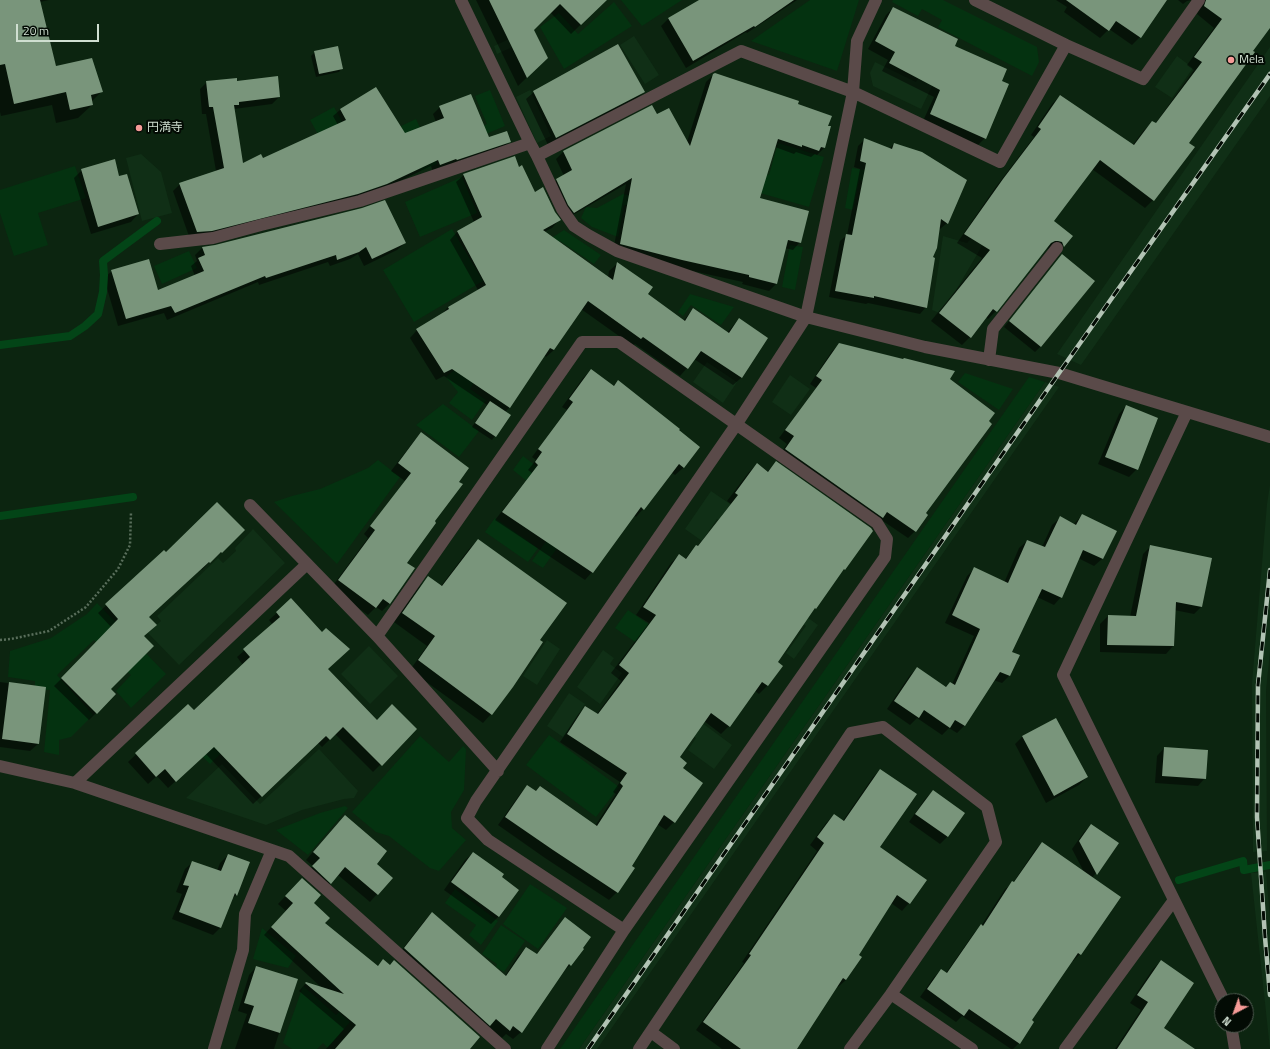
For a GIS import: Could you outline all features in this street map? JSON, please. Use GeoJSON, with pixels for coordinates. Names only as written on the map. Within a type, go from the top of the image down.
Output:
{"type":"FeatureCollection","features":[{"type":"Feature","properties":{"kind":"street"},"geometry":{"type":"LineString","coordinates":[[461,0],[562,209],[574,226],[617,251],[806,317],[925,347],[1059,373],[1270,437]]}},
{"type":"Feature","properties":{"kind":"street"},"geometry":{"type":"LineString","coordinates":[[624,930],[488,840],[467,818],[476,801],[736,425],[806,317],[853,92],[856,41],[876,0]]}},
{"type":"Feature","properties":{"kind":"street"},"geometry":{"type":"LineString","coordinates":[[975,0],[995,4],[1066,45],[1143,79],[1199,0]]}},
{"type":"Feature","properties":{"kind":"street"},"geometry":{"type":"LineString","coordinates":[[537,156],[741,51],[853,92],[1000,162],[1066,45]]}},
{"type":"Feature","properties":{"kind":"street"},"geometry":{"type":"LineString","coordinates":[[160,244],[213,238],[261,224],[360,201],[530,143]]}},
{"type":"Feature","properties":{"kind":"street"},"geometry":{"type":"LineString","coordinates":[[989,360],[993,330],[1057,248]]}},
{"type":"Feature","properties":{"kind":"street"},"geometry":{"type":"LineString","coordinates":[[377,636],[582,342],[619,342],[877,523],[887,539],[885,557],[624,930],[547,1049]]}},
{"type":"Feature","properties":{"kind":"street"},"geometry":{"type":"LineString","coordinates":[[1188,412],[1063,674],[1220,993]]}},
{"type":"Feature","properties":{"kind":"street"},"geometry":{"type":"LineString","coordinates":[[250,505],[377,636],[498,771]]}},
{"type":"Feature","properties":{"kind":"street"},"geometry":{"type":"LineString","coordinates":[[75,783],[307,564]]}},
{"type":"Feature","properties":{"kind":"street"},"geometry":{"type":"LineString","coordinates":[[639,1049],[851,733],[883,727],[987,807],[996,842],[891,994],[850,1049]]}},
{"type":"Feature","properties":{"kind":"street"},"geometry":{"type":"LineString","coordinates":[[0,766],[75,783],[289,856],[505,1049]]}},
{"type":"Feature","properties":{"kind":"street"},"geometry":{"type":"LineString","coordinates":[[214,1049],[243,950],[245,914],[272,850]]}},
{"type":"Feature","properties":{"kind":"street"},"geometry":{"type":"LineString","coordinates":[[1065,1049],[1174,900]]}},
{"type":"Feature","properties":{"kind":"street"},"geometry":{"type":"LineString","coordinates":[[891,994],[972,1049]]}},
{"type":"Feature","properties":{"kind":"street"},"geometry":{"type":"LineString","coordinates":[[651,1032],[674,1049]]}},
{"type":"Feature","properties":{"kind":"street"},"geometry":{"type":"LineString","coordinates":[[1232,1033],[1234,1049]]}},
{"type":"Feature","properties":{"kind":"path"},"geometry":{"type":"LineString","coordinates":[[0,640],[49,631],[86,607],[118,569],[130,545],[131,512]]}},
{"type":"Feature","properties":{"kind":"shaded area"},"geometry":{"type":"Polygon","coordinates":[[[621,0],[682,0],[642,26],[621,0]]]}},
{"type":"Feature","properties":{"kind":"shaded area"},"geometry":{"type":"Polygon","coordinates":[[[810,0],[859,0],[837,71],[751,41],[810,0]]]}},
{"type":"Feature","properties":{"kind":"shaded area"},"geometry":{"type":"Polygon","coordinates":[[[893,0],[943,0],[1037,47],[1039,62],[1032,76],[938,27],[942,20],[922,9],[918,16],[892,2],[893,0]]]}},
{"type":"Feature","properties":{"kind":"shaded area"},"geometry":{"type":"Polygon","coordinates":[[[614,2],[632,26],[564,69],[540,27],[559,13],[578,34],[614,2]]]}},
{"type":"Feature","properties":{"kind":"shaded area"},"geometry":{"type":"Polygon","coordinates":[[[533,28],[537,36],[497,54],[494,46],[533,28]]]}},
{"type":"Feature","properties":{"kind":"shaded area"},"geometry":{"type":"Polygon","coordinates":[[[634,36],[659,75],[645,84],[620,45],[634,36]]]}},
{"type":"Feature","properties":{"kind":"shaded area"},"geometry":{"type":"Polygon","coordinates":[[[1270,47],[1270,96],[1081,365],[1057,354],[1270,47]]]}},
{"type":"Feature","properties":{"kind":"shaded area"},"geometry":{"type":"Polygon","coordinates":[[[1177,56],[1193,68],[1172,98],[1155,87],[1177,56]]]}},
{"type":"Feature","properties":{"kind":"shaded area"},"geometry":{"type":"Polygon","coordinates":[[[875,62],[916,82],[922,69],[937,76],[921,109],[873,86],[870,73],[875,62]]]}},
{"type":"Feature","properties":{"kind":"shaded area"},"geometry":{"type":"Polygon","coordinates":[[[490,90],[505,126],[486,134],[483,126],[487,124],[475,96],[490,90]]]}},
{"type":"Feature","properties":{"kind":"shaded area"},"geometry":{"type":"Polygon","coordinates":[[[530,90],[551,136],[537,143],[516,97],[530,90]]]}},
{"type":"Feature","properties":{"kind":"shaded area"},"geometry":{"type":"Polygon","coordinates":[[[334,107],[353,141],[336,166],[310,120],[334,107]]]}},
{"type":"Feature","properties":{"kind":"shaded area"},"geometry":{"type":"Polygon","coordinates":[[[416,119],[437,164],[421,171],[401,126],[416,119]]]}},
{"type":"Feature","properties":{"kind":"shaded area"},"geometry":{"type":"Polygon","coordinates":[[[778,143],[824,157],[809,207],[746,189],[752,170],[769,175],[778,143]]]}},
{"type":"Feature","properties":{"kind":"shaded area"},"geometry":{"type":"Polygon","coordinates":[[[141,154],[161,172],[172,213],[142,221],[126,158],[141,154]]]}},
{"type":"Feature","properties":{"kind":"shaded area"},"geometry":{"type":"Polygon","coordinates":[[[75,166],[86,198],[38,213],[48,245],[14,256],[0,213],[0,190],[75,166]]]}},
{"type":"Feature","properties":{"kind":"shaded area"},"geometry":{"type":"Polygon","coordinates":[[[852,168],[884,173],[887,186],[859,180],[853,210],[845,208],[852,168]]]}},
{"type":"Feature","properties":{"kind":"shaded area"},"geometry":{"type":"Polygon","coordinates":[[[462,177],[477,213],[420,237],[405,202],[462,177]]]}},
{"type":"Feature","properties":{"kind":"shaded area"},"geometry":{"type":"Polygon","coordinates":[[[623,194],[652,200],[651,209],[624,205],[618,237],[592,227],[581,218],[586,207],[597,208],[623,194]]]}},
{"type":"Feature","properties":{"kind":"shaded area"},"geometry":{"type":"Polygon","coordinates":[[[452,229],[483,281],[414,322],[383,270],[452,229]]]}},
{"type":"Feature","properties":{"kind":"shaded area"},"geometry":{"type":"Polygon","coordinates":[[[564,230],[601,255],[594,264],[560,241],[541,269],[523,256],[564,230]]]}},
{"type":"Feature","properties":{"kind":"shaded area"},"geometry":{"type":"Polygon","coordinates":[[[975,234],[985,241],[942,314],[932,310],[943,236],[967,243],[975,234]]]}},
{"type":"Feature","properties":{"kind":"shaded area"},"geometry":{"type":"Polygon","coordinates":[[[790,245],[803,247],[795,290],[782,287],[790,245]]]}},
{"type":"Feature","properties":{"kind":"shaded area"},"geometry":{"type":"Polygon","coordinates":[[[189,251],[197,268],[162,284],[154,266],[189,251]]]}},
{"type":"Feature","properties":{"kind":"shaded area"},"geometry":{"type":"Polygon","coordinates":[[[690,294],[734,307],[721,325],[691,305],[683,316],[678,312],[690,294]]]}},
{"type":"Feature","properties":{"kind":"shaded area"},"geometry":{"type":"Polygon","coordinates":[[[502,337],[470,389],[486,400],[472,420],[449,403],[458,392],[446,377],[484,346],[502,337]]]}},
{"type":"Feature","properties":{"kind":"shaded area"},"geometry":{"type":"Polygon","coordinates":[[[707,362],[737,382],[723,403],[693,382],[707,362]]]}},
{"type":"Feature","properties":{"kind":"shaded area"},"geometry":{"type":"Polygon","coordinates":[[[965,373],[1013,389],[999,410],[958,382],[965,373]]]}},
{"type":"Feature","properties":{"kind":"shaded area"},"geometry":{"type":"Polygon","coordinates":[[[790,375],[810,389],[791,415],[772,402],[790,375]]]}},
{"type":"Feature","properties":{"kind":"shaded area"},"geometry":{"type":"Polygon","coordinates":[[[1029,377],[1045,382],[579,1049],[560,1049],[1029,377]]]}},
{"type":"Feature","properties":{"kind":"shaded area"},"geometry":{"type":"Polygon","coordinates":[[[1045,382],[1059,387],[597,1049],[579,1049],[1045,382]]]}},
{"type":"Feature","properties":{"kind":"shaded area"},"geometry":{"type":"Polygon","coordinates":[[[443,404],[479,431],[459,457],[416,425],[443,404]]]}},
{"type":"Feature","properties":{"kind":"shaded area"},"geometry":{"type":"Polygon","coordinates":[[[523,456],[571,493],[534,487],[513,470],[523,456]]]}},
{"type":"Feature","properties":{"kind":"shaded area"},"geometry":{"type":"Polygon","coordinates":[[[378,460],[400,477],[337,564],[274,502],[320,489],[368,468],[378,460]]]}},
{"type":"Feature","properties":{"kind":"shaded area"},"geometry":{"type":"Polygon","coordinates":[[[1270,485],[1270,652],[1266,690],[1267,851],[1253,852],[1252,683],[1267,504],[1270,485]]]}},
{"type":"Feature","properties":{"kind":"shaded area"},"geometry":{"type":"Polygon","coordinates":[[[711,491],[733,506],[722,522],[717,519],[702,541],[685,529],[711,491]]]}},
{"type":"Feature","properties":{"kind":"shaded area"},"geometry":{"type":"Polygon","coordinates":[[[495,518],[538,548],[528,562],[485,532],[495,518]]]}},
{"type":"Feature","properties":{"kind":"shaded area"},"geometry":{"type":"Polygon","coordinates":[[[562,519],[572,527],[543,568],[532,561],[562,519]]]}},
{"type":"Feature","properties":{"kind":"shaded area"},"geometry":{"type":"Polygon","coordinates":[[[253,529],[285,563],[179,665],[148,633],[161,621],[157,616],[218,558],[223,563],[236,551],[235,548],[253,529]]]}},
{"type":"Feature","properties":{"kind":"shaded area"},"geometry":{"type":"Polygon","coordinates":[[[97,603],[166,674],[131,708],[116,691],[131,675],[94,640],[57,675],[93,715],[71,737],[59,740],[59,755],[44,752],[50,690],[35,689],[35,681],[8,677],[10,651],[51,638],[87,614],[97,603]]]}},
{"type":"Feature","properties":{"kind":"shaded area"},"geometry":{"type":"Polygon","coordinates":[[[628,610],[693,655],[680,673],[615,628],[628,610]]]}},
{"type":"Feature","properties":{"kind":"shaded area"},"geometry":{"type":"Polygon","coordinates":[[[797,610],[818,625],[794,659],[786,653],[806,626],[793,616],[797,610]]]}},
{"type":"Feature","properties":{"kind":"shaded area"},"geometry":{"type":"Polygon","coordinates":[[[547,640],[560,649],[537,685],[523,676],[547,640]]]}},
{"type":"Feature","properties":{"kind":"shaded area"},"geometry":{"type":"Polygon","coordinates":[[[369,646],[398,676],[370,704],[341,674],[369,646]]]}},
{"type":"Feature","properties":{"kind":"shaded area"},"geometry":{"type":"Polygon","coordinates":[[[603,650],[614,658],[610,664],[622,673],[600,704],[577,687],[603,650]]]}},
{"type":"Feature","properties":{"kind":"shaded area"},"geometry":{"type":"Polygon","coordinates":[[[569,693],[585,704],[563,737],[547,726],[569,693]]]}},
{"type":"Feature","properties":{"kind":"shaded area"},"geometry":{"type":"Polygon","coordinates":[[[671,700],[732,745],[714,769],[688,750],[696,738],[662,713],[671,700]]]}},
{"type":"Feature","properties":{"kind":"shaded area"},"geometry":{"type":"Polygon","coordinates":[[[549,735],[619,787],[596,817],[526,765],[549,735]]]}},
{"type":"Feature","properties":{"kind":"shaded area"},"geometry":{"type":"Polygon","coordinates":[[[420,736],[449,762],[463,746],[466,749],[464,790],[451,812],[452,828],[466,840],[439,871],[430,868],[389,836],[376,832],[352,812],[420,736]]]}},
{"type":"Feature","properties":{"kind":"shaded area"},"geometry":{"type":"Polygon","coordinates":[[[214,738],[232,743],[210,764],[198,752],[214,738]]]}},
{"type":"Feature","properties":{"kind":"shaded area"},"geometry":{"type":"Polygon","coordinates":[[[319,749],[358,791],[354,798],[344,799],[302,810],[266,825],[186,798],[222,764],[260,804],[319,749]]]}},
{"type":"Feature","properties":{"kind":"shaded area"},"geometry":{"type":"Polygon","coordinates":[[[345,806],[348,808],[308,855],[276,830],[320,813],[345,806]]]}},
{"type":"Feature","properties":{"kind":"shaded area"},"geometry":{"type":"Polygon","coordinates":[[[1266,872],[1270,918],[1270,1049],[1251,873],[1266,872]]]}},
{"type":"Feature","properties":{"kind":"shaded area"},"geometry":{"type":"Polygon","coordinates":[[[530,884],[567,908],[538,949],[503,924],[530,884]]]}},
{"type":"Feature","properties":{"kind":"shaded area"},"geometry":{"type":"Polygon","coordinates":[[[455,889],[498,921],[481,945],[469,935],[476,925],[445,903],[455,889]]]}},
{"type":"Feature","properties":{"kind":"shaded area"},"geometry":{"type":"Polygon","coordinates":[[[501,925],[525,941],[504,972],[496,967],[497,964],[482,954],[501,925]]]}},
{"type":"Feature","properties":{"kind":"shaded area"},"geometry":{"type":"Polygon","coordinates":[[[262,928],[296,956],[288,968],[253,959],[262,928]]]}},
{"type":"Feature","properties":{"kind":"shaded area"},"geometry":{"type":"Polygon","coordinates":[[[303,986],[336,1015],[339,1012],[350,1022],[328,1048],[323,1043],[317,1049],[292,1049],[283,1043],[303,986]]]}},
{"type":"Feature","properties":{"kind":"building"},"geometry":{"type":"Polygon","coordinates":[[[0,0],[40,0],[56,66],[92,58],[103,92],[91,95],[93,105],[70,110],[66,92],[14,104],[5,64],[0,65],[0,0]]]}},
{"type":"Feature","properties":{"kind":"building"},"geometry":{"type":"Polygon","coordinates":[[[489,0],[607,0],[581,25],[560,4],[534,30],[548,58],[527,78],[489,0]]]}},
{"type":"Feature","properties":{"kind":"building"},"geometry":{"type":"Polygon","coordinates":[[[699,0],[794,0],[755,27],[754,26],[693,61],[668,18],[699,0]]]}},
{"type":"Feature","properties":{"kind":"building"},"geometry":{"type":"Polygon","coordinates":[[[1066,0],[1167,0],[1141,38],[1116,21],[1109,31],[1066,0]]]}},
{"type":"Feature","properties":{"kind":"building"},"geometry":{"type":"Polygon","coordinates":[[[1206,0],[1270,0],[1270,28],[1253,51],[1255,52],[1189,143],[1195,147],[1154,201],[1100,160],[1054,221],[1073,236],[1064,247],[1062,242],[1055,241],[1051,243],[997,312],[993,309],[971,338],[939,313],[990,250],[964,234],[1041,129],[1038,127],[1060,95],[1134,145],[1152,121],[1156,123],[1202,62],[1194,57],[1222,19],[1204,6],[1206,0]]]}},
{"type":"Feature","properties":{"kind":"building"},"geometry":{"type":"Polygon","coordinates":[[[893,7],[958,39],[955,46],[1007,69],[1002,81],[1009,84],[986,139],[930,114],[940,90],[889,63],[895,52],[875,41],[893,7]]]}},
{"type":"Feature","properties":{"kind":"building"},"geometry":{"type":"Polygon","coordinates":[[[618,44],[645,92],[556,138],[533,91],[618,44]]]}},
{"type":"Feature","properties":{"kind":"building"},"geometry":{"type":"Polygon","coordinates":[[[338,46],[343,69],[319,74],[314,51],[338,46]]]}},
{"type":"Feature","properties":{"kind":"building"},"geometry":{"type":"Polygon","coordinates":[[[715,73],[799,101],[798,104],[832,116],[828,126],[831,126],[825,148],[821,147],[819,151],[778,139],[760,198],[809,211],[801,243],[788,240],[777,284],[749,277],[749,275],[620,244],[632,178],[574,213],[568,205],[556,179],[572,170],[563,151],[652,105],[657,114],[669,108],[690,146],[713,74],[715,73]]]}},
{"type":"Feature","properties":{"kind":"building"},"geometry":{"type":"Polygon","coordinates":[[[278,76],[280,97],[239,102],[239,105],[234,105],[243,163],[261,154],[263,158],[346,120],[340,109],[376,87],[405,133],[444,118],[439,106],[471,94],[489,137],[507,131],[511,142],[440,165],[438,160],[387,184],[358,194],[212,231],[197,232],[179,183],[224,168],[213,107],[209,107],[206,81],[237,78],[237,81],[278,76]]]}},
{"type":"Feature","properties":{"kind":"building"},"geometry":{"type":"Polygon","coordinates":[[[864,138],[892,149],[894,143],[922,152],[967,180],[948,224],[941,219],[937,248],[933,257],[935,258],[927,308],[874,296],[874,298],[835,291],[846,234],[852,235],[866,163],[860,161],[864,138]]]}},
{"type":"Feature","properties":{"kind":"building"},"geometry":{"type":"Polygon","coordinates":[[[515,156],[519,167],[522,165],[535,192],[543,187],[555,212],[561,220],[543,230],[613,280],[617,262],[653,287],[648,294],[685,321],[693,308],[729,333],[739,318],[768,338],[742,378],[701,351],[688,369],[643,337],[641,339],[588,301],[554,350],[550,348],[510,408],[452,369],[444,373],[416,329],[449,309],[448,307],[486,285],[457,231],[482,217],[463,174],[515,156]]]}},
{"type":"Feature","properties":{"kind":"building"},"geometry":{"type":"Polygon","coordinates":[[[115,159],[119,176],[127,174],[139,214],[98,227],[81,169],[115,159]]]}},
{"type":"Feature","properties":{"kind":"building"},"geometry":{"type":"Polygon","coordinates":[[[385,200],[406,243],[372,259],[366,247],[359,252],[337,260],[336,255],[266,278],[265,276],[175,313],[171,306],[126,319],[111,270],[149,259],[158,290],[204,271],[198,258],[205,255],[202,247],[362,208],[385,200]]]}},
{"type":"Feature","properties":{"kind":"building"},"geometry":{"type":"Polygon","coordinates":[[[1062,254],[1095,281],[1041,347],[1009,321],[1062,254]]]}},
{"type":"Feature","properties":{"kind":"building"},"geometry":{"type":"Polygon","coordinates":[[[839,343],[955,371],[950,379],[995,413],[989,421],[992,424],[926,513],[928,515],[916,532],[887,512],[883,518],[785,449],[794,436],[785,430],[822,380],[816,376],[839,343]]]}},
{"type":"Feature","properties":{"kind":"building"},"geometry":{"type":"Polygon","coordinates":[[[591,369],[614,386],[618,380],[680,429],[679,430],[700,447],[684,468],[679,464],[644,510],[641,507],[593,573],[502,512],[538,465],[535,462],[542,452],[538,449],[573,402],[569,399],[591,369]]]}},
{"type":"Feature","properties":{"kind":"building"},"geometry":{"type":"Polygon","coordinates":[[[490,401],[511,415],[496,437],[475,423],[490,401]]]}},
{"type":"Feature","properties":{"kind":"building"},"geometry":{"type":"Polygon","coordinates":[[[1126,405],[1158,418],[1138,470],[1105,457],[1126,405]]]}},
{"type":"Feature","properties":{"kind":"building"},"geometry":{"type":"Polygon","coordinates":[[[421,432],[469,468],[459,482],[463,484],[435,521],[436,523],[407,563],[415,568],[390,604],[383,599],[376,608],[338,580],[375,530],[370,526],[411,473],[398,463],[421,432]]]}},
{"type":"Feature","properties":{"kind":"building"},"geometry":{"type":"Polygon","coordinates":[[[776,461],[871,528],[873,531],[816,609],[815,608],[778,662],[783,666],[768,686],[762,682],[730,727],[711,713],[680,757],[687,763],[683,768],[703,783],[675,823],[664,815],[632,866],[635,868],[618,893],[505,817],[527,785],[536,791],[540,786],[597,826],[623,786],[620,783],[627,773],[567,734],[585,706],[598,714],[629,673],[619,665],[656,615],[643,607],[679,554],[686,559],[696,545],[698,546],[738,495],[735,493],[757,463],[768,472],[776,461]]]}},
{"type":"Feature","properties":{"kind":"building"},"geometry":{"type":"Polygon","coordinates":[[[217,502],[245,530],[222,553],[221,552],[210,563],[209,562],[149,617],[157,625],[144,636],[154,646],[111,689],[116,694],[97,714],[61,678],[118,619],[105,604],[164,550],[166,552],[217,502]]]}},
{"type":"Feature","properties":{"kind":"building"},"geometry":{"type":"Polygon","coordinates":[[[1082,514],[1117,531],[1103,559],[1083,550],[1062,598],[1042,589],[1012,652],[1020,655],[1010,676],[1000,672],[965,726],[955,720],[950,728],[924,710],[919,718],[894,701],[917,667],[946,687],[950,682],[955,685],[980,629],[952,615],[974,567],[1008,583],[1027,540],[1045,547],[1060,516],[1076,525],[1082,514]]]}},
{"type":"Feature","properties":{"kind":"building"},"geometry":{"type":"Polygon","coordinates":[[[478,539],[567,603],[540,640],[543,642],[513,687],[492,715],[418,660],[435,636],[402,613],[428,576],[442,586],[478,539]]]}},
{"type":"Feature","properties":{"kind":"building"},"geometry":{"type":"Polygon","coordinates":[[[1150,545],[1212,558],[1202,607],[1176,602],[1174,646],[1107,645],[1108,615],[1136,616],[1150,545]]]}},
{"type":"Feature","properties":{"kind":"building"},"geometry":{"type":"Polygon","coordinates":[[[291,598],[322,632],[326,628],[350,649],[328,669],[377,720],[392,704],[417,729],[382,766],[343,727],[330,740],[326,736],[262,797],[214,747],[176,782],[165,769],[156,777],[135,753],[188,704],[194,710],[250,657],[243,649],[280,617],[276,612],[291,598]]]}},
{"type":"Feature","properties":{"kind":"building"},"geometry":{"type":"Polygon","coordinates":[[[9,682],[46,687],[39,744],[2,739],[9,682]]]}},
{"type":"Feature","properties":{"kind":"building"},"geometry":{"type":"Polygon","coordinates":[[[1056,718],[1088,777],[1054,796],[1022,736],[1056,718]]]}},
{"type":"Feature","properties":{"kind":"building"},"geometry":{"type":"Polygon","coordinates":[[[1164,747],[1208,750],[1206,779],[1162,776],[1164,747]]]}},
{"type":"Feature","properties":{"kind":"building"},"geometry":{"type":"Polygon","coordinates":[[[880,769],[917,794],[880,847],[927,880],[910,904],[897,895],[859,955],[862,957],[846,980],[843,978],[797,1049],[741,1049],[703,1022],[751,955],[749,954],[824,843],[817,837],[834,814],[844,821],[880,769]]]}},
{"type":"Feature","properties":{"kind":"building"},"geometry":{"type":"Polygon","coordinates":[[[933,790],[965,813],[948,837],[915,814],[933,790]]]}},
{"type":"Feature","properties":{"kind":"building"},"geometry":{"type":"Polygon","coordinates":[[[345,815],[387,851],[377,864],[393,878],[378,895],[345,867],[331,884],[312,866],[320,858],[313,852],[345,815]]]}},
{"type":"Feature","properties":{"kind":"building"},"geometry":{"type":"Polygon","coordinates":[[[1091,824],[1119,843],[1097,875],[1079,841],[1091,824]]]}},
{"type":"Feature","properties":{"kind":"building"},"geometry":{"type":"Polygon","coordinates":[[[1042,842],[1121,897],[1081,955],[1078,953],[1032,1020],[1034,1022],[1020,1044],[969,1009],[964,1016],[927,989],[941,969],[947,973],[981,924],[983,926],[1012,881],[1014,882],[1042,842]]]}},
{"type":"Feature","properties":{"kind":"building"},"geometry":{"type":"Polygon","coordinates":[[[473,852],[504,874],[502,877],[519,890],[499,917],[451,882],[473,852]]]}},
{"type":"Feature","properties":{"kind":"building"},"geometry":{"type":"Polygon","coordinates":[[[228,854],[250,862],[237,896],[235,893],[221,928],[179,912],[189,886],[183,885],[192,861],[221,871],[228,854]]]}},
{"type":"Feature","properties":{"kind":"building"},"geometry":{"type":"Polygon","coordinates":[[[302,878],[321,895],[314,903],[330,918],[325,923],[378,966],[383,959],[390,965],[394,960],[480,1037],[470,1049],[335,1049],[356,1025],[305,983],[306,982],[344,994],[271,927],[293,903],[285,896],[302,878]]]}},
{"type":"Feature","properties":{"kind":"building"},"geometry":{"type":"Polygon","coordinates":[[[432,912],[506,976],[526,947],[537,954],[565,917],[591,937],[571,966],[569,964],[522,1033],[513,1026],[510,1031],[496,1019],[490,1026],[404,948],[432,912]]]}},
{"type":"Feature","properties":{"kind":"building"},"geometry":{"type":"Polygon","coordinates":[[[1161,960],[1194,983],[1164,1028],[1195,1049],[1117,1049],[1148,1002],[1137,995],[1161,960]]]}},
{"type":"Feature","properties":{"kind":"building"},"geometry":{"type":"Polygon","coordinates":[[[256,966],[298,979],[280,1033],[248,1023],[254,1006],[244,1003],[256,966]]]}},
{"type":"Feature","properties":{"kind":"waterway"},"geometry":{"type":"LineString","coordinates":[[0,345],[70,336],[85,326],[98,314],[103,292],[103,261],[157,221]]}},
{"type":"Feature","properties":{"kind":"waterway"},"geometry":{"type":"LineString","coordinates":[[0,516],[133,497]]}},
{"type":"Feature","properties":{"kind":"waterway"},"geometry":{"type":"LineString","coordinates":[[1179,880],[1243,861],[1244,870],[1270,865]]}},
{"type":"Feature","properties":{"kind":"railway"},"geometry":{"type":"LineString","coordinates":[[588,1049],[1059,373],[1270,74]]}},
{"type":"Feature","properties":{"kind":"railway"},"geometry":{"type":"LineString","coordinates":[[1270,570],[1258,685],[1257,817],[1270,995]]}},
{"type":"Feature","properties":{"kind":"place","name":"Mela"},"geometry":{"type":"Point","coordinates":[1231,60]}},
{"type":"Feature","properties":{"kind":"place","name":"円満寺"},"geometry":{"type":"Point","coordinates":[139,128]}}]}
